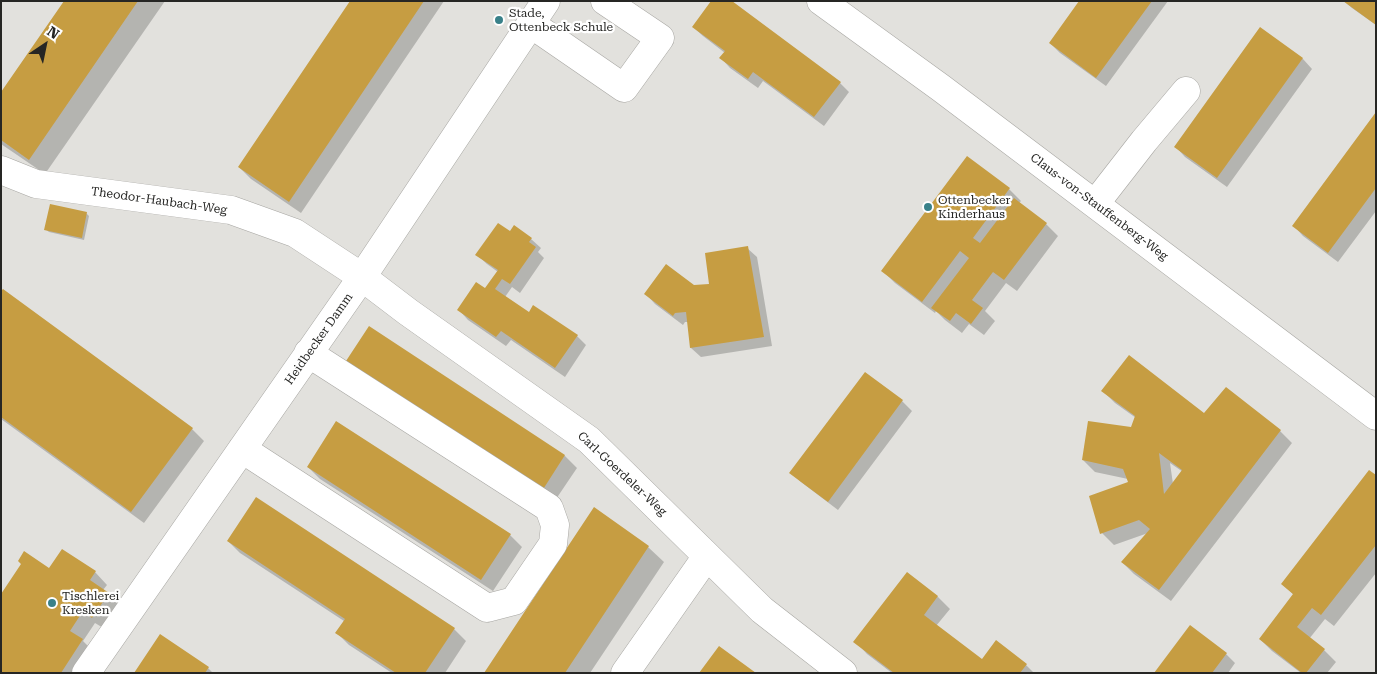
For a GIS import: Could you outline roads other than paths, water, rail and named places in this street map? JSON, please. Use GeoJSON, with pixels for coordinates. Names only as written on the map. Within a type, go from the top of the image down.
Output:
{"type":"FeatureCollection","features":[{"type":"Feature","properties":{"kind":"street","name":"Heidbecker Damm"},"geometry":{"type":"LineString","coordinates":[[86,673],[362,277],[546,1]]}},
{"type":"Feature","properties":{"kind":"street"},"geometry":{"type":"LineString","coordinates":[[531,24],[624,88],[660,38],[605,1]]}},
{"type":"Feature","properties":{"kind":"street","name":"Claus-von-Stauffenberg-Weg"},"geometry":{"type":"LineString","coordinates":[[821,1],[941,88],[1376,416]]}},
{"type":"Feature","properties":{"kind":"street"},"geometry":{"type":"LineString","coordinates":[[1095,204],[1186,91]]}},
{"type":"Feature","properties":{"kind":"street","name":"Theodor-Haubach-Weg"},"geometry":{"type":"LineString","coordinates":[[1,170],[36,184],[231,210],[295,233],[362,277]]}},
{"type":"Feature","properties":{"kind":"street","name":"Carl-Goerdeler-Weg"},"geometry":{"type":"LineString","coordinates":[[362,277],[408,312],[589,440],[762,610],[843,673]]}},
{"type":"Feature","properties":{"kind":"street"},"geometry":{"type":"LineString","coordinates":[[242,448],[487,608],[514,601],[553,544],[555,525],[549,508],[308,353]]}},
{"type":"Feature","properties":{"kind":"street"},"geometry":{"type":"LineString","coordinates":[[626,673],[707,556]]}},
{"type":"Feature","properties":{"kind":"place","name":"Stade, Ottenbeck Schule"},"geometry":{"type":"Point","coordinates":[499,20]}},
{"type":"Feature","properties":{"kind":"place","name":"Ottenbecker Kinderhaus"},"geometry":{"type":"Point","coordinates":[928,207]}},
{"type":"Feature","properties":{"kind":"place","name":"Tischlerei Kresken"},"geometry":{"type":"Point","coordinates":[52,603]}}]}
